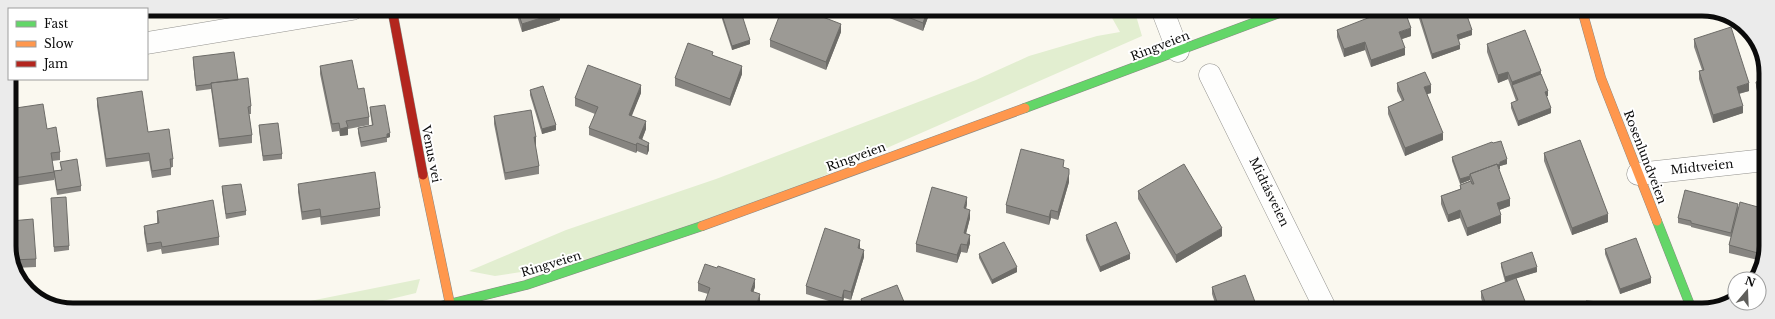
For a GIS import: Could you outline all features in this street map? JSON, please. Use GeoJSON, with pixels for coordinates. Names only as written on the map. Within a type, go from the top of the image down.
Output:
{"type":"FeatureCollection","features":[{"type":"Feature","properties":{"kind":"main road","name":"Venus vei"},"geometry":{"type":"LineString","coordinates":[[393,16],[420,161],[450,303]]}},
{"type":"Feature","properties":{"kind":"main road","name":"Ringveien"},"geometry":{"type":"LineString","coordinates":[[454,303],[526,285],[629,251],[1096,83],[1271,16]]}},
{"type":"Feature","properties":{"kind":"main road","name":"Rosenlundveien"},"geometry":{"type":"LineString","coordinates":[[1584,16],[1601,78],[1689,303]]}},
{"type":"Feature","properties":{"kind":"street"},"geometry":{"type":"LineString","coordinates":[[148,43],[310,16]]}},
{"type":"Feature","properties":{"kind":"street"},"geometry":{"type":"LineString","coordinates":[[1165,16],[1178,51]]}},
{"type":"Feature","properties":{"kind":"street","name":"Midtåsveien"},"geometry":{"type":"LineString","coordinates":[[1210,75],[1323,303]]}},
{"type":"Feature","properties":{"kind":"street","name":"Midtveien"},"geometry":{"type":"LineString","coordinates":[[1638,174],[1759,161]]}},
{"type":"Feature","properties":{"kind":"green space"},"geometry":{"type":"Polygon","coordinates":[[[1111,16],[1136,16],[1142,36],[741,212],[606,259],[495,276],[469,271],[566,230],[716,179],[976,80],[1029,56],[1097,36],[1120,32],[1111,16]]]}},
{"type":"Feature","properties":{"kind":"green space"},"geometry":{"type":"Polygon","coordinates":[[[420,279],[416,293],[374,303],[300,303],[420,279]]]}},
{"type":"Feature","properties":{"kind":"building"},"geometry":{"type":"Polygon","coordinates":[[[519,16],[547,16],[522,24],[519,16]]]}},
{"type":"Feature","properties":{"kind":"building"},"geometry":{"type":"Polygon","coordinates":[[[722,16],[742,16],[750,40],[732,46],[722,16]]]}},
{"type":"Feature","properties":{"kind":"building"},"geometry":{"type":"Polygon","coordinates":[[[779,16],[820,16],[841,24],[826,62],[770,40],[779,16]]]}},
{"type":"Feature","properties":{"kind":"building"},"geometry":{"type":"Polygon","coordinates":[[[905,16],[926,16],[923,23],[905,16]]]}},
{"type":"Feature","properties":{"kind":"building"},"geometry":{"type":"Polygon","coordinates":[[[1373,16],[1407,16],[1411,28],[1399,32],[1405,48],[1371,60],[1365,42],[1344,49],[1337,30],[1373,16]]]}},
{"type":"Feature","properties":{"kind":"building"},"geometry":{"type":"Polygon","coordinates":[[[1420,16],[1467,16],[1472,30],[1457,35],[1460,45],[1432,54],[1420,16]]]}},
{"type":"Feature","properties":{"kind":"building"},"geometry":{"type":"Polygon","coordinates":[[[1731,27],[1749,83],[1737,87],[1743,106],[1713,115],[1699,71],[1704,70],[1694,39],[1731,27]]]}},
{"type":"Feature","properties":{"kind":"building"},"geometry":{"type":"Polygon","coordinates":[[[1525,30],[1541,71],[1512,82],[1508,72],[1498,75],[1487,44],[1525,30]]]}},
{"type":"Feature","properties":{"kind":"building"},"geometry":{"type":"Polygon","coordinates":[[[688,43],[713,52],[712,55],[742,66],[730,99],[675,78],[688,43]]]}},
{"type":"Feature","properties":{"kind":"building"},"geometry":{"type":"Polygon","coordinates":[[[234,52],[238,80],[196,86],[193,57],[234,52]]]}},
{"type":"Feature","properties":{"kind":"building"},"geometry":{"type":"Polygon","coordinates":[[[352,60],[358,89],[364,88],[369,117],[346,121],[348,127],[340,129],[339,123],[332,124],[320,66],[352,60]]]}},
{"type":"Feature","properties":{"kind":"building"},"geometry":{"type":"Polygon","coordinates":[[[588,65],[641,85],[629,115],[646,121],[639,138],[649,143],[647,147],[637,143],[636,145],[589,128],[598,107],[575,98],[588,65]]]}},
{"type":"Feature","properties":{"kind":"building"},"geometry":{"type":"Polygon","coordinates":[[[1425,72],[1431,85],[1424,87],[1443,133],[1405,148],[1388,107],[1404,100],[1397,83],[1425,72]]]}},
{"type":"Feature","properties":{"kind":"building"},"geometry":{"type":"Polygon","coordinates":[[[1541,74],[1548,91],[1545,92],[1551,108],[1518,121],[1511,103],[1518,100],[1512,85],[1541,74]]]}},
{"type":"Feature","properties":{"kind":"building"},"geometry":{"type":"Polygon","coordinates":[[[248,78],[251,106],[248,107],[252,135],[219,139],[211,83],[248,78]]]}},
{"type":"Feature","properties":{"kind":"building"},"geometry":{"type":"Polygon","coordinates":[[[1759,81],[1759,98],[1756,82],[1759,81]]]}},
{"type":"Feature","properties":{"kind":"building"},"geometry":{"type":"Polygon","coordinates":[[[543,86],[556,125],[542,129],[530,90],[543,86]]]}},
{"type":"Feature","properties":{"kind":"building"},"geometry":{"type":"Polygon","coordinates":[[[142,91],[148,132],[169,129],[173,159],[170,159],[171,168],[152,171],[149,153],[106,159],[97,98],[142,91]]]}},
{"type":"Feature","properties":{"kind":"building"},"geometry":{"type":"Polygon","coordinates":[[[43,104],[47,129],[56,127],[60,152],[51,153],[54,172],[16,178],[16,108],[43,104]]]}},
{"type":"Feature","properties":{"kind":"building"},"geometry":{"type":"Polygon","coordinates":[[[385,105],[390,133],[387,134],[387,137],[361,142],[358,128],[373,125],[370,107],[385,105]]]}},
{"type":"Feature","properties":{"kind":"building"},"geometry":{"type":"Polygon","coordinates":[[[531,110],[539,166],[505,173],[494,116],[531,110]]]}},
{"type":"Feature","properties":{"kind":"building"},"geometry":{"type":"Polygon","coordinates":[[[278,123],[282,154],[263,156],[259,125],[278,123]]]}},
{"type":"Feature","properties":{"kind":"building"},"geometry":{"type":"Polygon","coordinates":[[[1580,140],[1608,214],[1572,228],[1544,153],[1580,140]]]}},
{"type":"Feature","properties":{"kind":"building"},"geometry":{"type":"Polygon","coordinates":[[[1501,141],[1507,159],[1500,162],[1498,165],[1497,164],[1460,179],[1452,157],[1492,142],[1501,141]]]}},
{"type":"Feature","properties":{"kind":"building"},"geometry":{"type":"Polygon","coordinates":[[[1021,149],[1064,160],[1063,167],[1069,169],[1069,174],[1058,212],[1051,210],[1049,217],[1006,205],[1021,149]]]}},
{"type":"Feature","properties":{"kind":"building"},"geometry":{"type":"Polygon","coordinates":[[[77,159],[81,186],[57,190],[54,171],[62,170],[60,162],[77,159]]]}},
{"type":"Feature","properties":{"kind":"building"},"geometry":{"type":"Polygon","coordinates":[[[1184,164],[1222,228],[1176,255],[1138,191],[1184,164]]]}},
{"type":"Feature","properties":{"kind":"building"},"geometry":{"type":"Polygon","coordinates":[[[1497,164],[1510,199],[1497,203],[1501,215],[1467,228],[1460,210],[1448,215],[1441,196],[1461,189],[1460,185],[1471,181],[1472,184],[1474,184],[1470,174],[1497,164]]]}},
{"type":"Feature","properties":{"kind":"building"},"geometry":{"type":"Polygon","coordinates":[[[375,172],[380,208],[321,217],[320,209],[302,212],[298,184],[375,172]]]}},
{"type":"Feature","properties":{"kind":"building"},"geometry":{"type":"Polygon","coordinates":[[[241,184],[246,211],[226,214],[222,186],[241,184]]]}},
{"type":"Feature","properties":{"kind":"building"},"geometry":{"type":"Polygon","coordinates":[[[932,187],[967,197],[964,208],[970,210],[964,233],[970,235],[967,245],[961,244],[957,255],[916,244],[932,187]]]}},
{"type":"Feature","properties":{"kind":"building"},"geometry":{"type":"Polygon","coordinates":[[[1685,190],[1738,204],[1731,233],[1691,223],[1691,221],[1678,218],[1685,190]]]}},
{"type":"Feature","properties":{"kind":"building"},"geometry":{"type":"Polygon","coordinates":[[[66,197],[69,246],[54,247],[51,198],[66,197]]]}},
{"type":"Feature","properties":{"kind":"building"},"geometry":{"type":"Polygon","coordinates":[[[213,200],[219,237],[162,247],[161,242],[147,244],[144,226],[159,223],[157,211],[213,200]]]}},
{"type":"Feature","properties":{"kind":"building"},"geometry":{"type":"Polygon","coordinates":[[[1740,202],[1759,207],[1759,253],[1729,245],[1740,202]]]}},
{"type":"Feature","properties":{"kind":"building"},"geometry":{"type":"Polygon","coordinates":[[[33,219],[36,259],[18,260],[16,221],[33,219]]]}},
{"type":"Feature","properties":{"kind":"building"},"geometry":{"type":"Polygon","coordinates":[[[1116,222],[1130,254],[1100,267],[1086,235],[1116,222]]]}},
{"type":"Feature","properties":{"kind":"building"},"geometry":{"type":"Polygon","coordinates":[[[825,228],[860,240],[858,248],[864,250],[851,292],[844,290],[842,298],[806,286],[825,228]]]}},
{"type":"Feature","properties":{"kind":"building"},"geometry":{"type":"Polygon","coordinates":[[[1636,238],[1651,278],[1620,289],[1605,249],[1636,238]]]}},
{"type":"Feature","properties":{"kind":"building"},"geometry":{"type":"Polygon","coordinates":[[[1004,242],[1017,267],[992,280],[979,254],[1004,242]]]}},
{"type":"Feature","properties":{"kind":"building"},"geometry":{"type":"Polygon","coordinates":[[[1532,252],[1537,267],[1505,277],[1501,263],[1532,252]]]}},
{"type":"Feature","properties":{"kind":"building"},"geometry":{"type":"Polygon","coordinates":[[[705,264],[717,268],[718,266],[755,279],[751,291],[760,294],[757,303],[705,303],[710,288],[698,283],[705,264]]]}},
{"type":"Feature","properties":{"kind":"building"},"geometry":{"type":"Polygon","coordinates":[[[1245,275],[1255,303],[1217,303],[1212,287],[1245,275]]]}},
{"type":"Feature","properties":{"kind":"building"},"geometry":{"type":"Polygon","coordinates":[[[1516,278],[1526,303],[1485,303],[1481,291],[1516,278]]]}},
{"type":"Feature","properties":{"kind":"building"},"geometry":{"type":"Polygon","coordinates":[[[897,285],[904,303],[862,303],[861,299],[897,285]]]}},
{"type":"Feature","properties":{"kind":"building"},"geometry":{"type":"Polygon","coordinates":[[[1586,301],[1615,303],[1585,303],[1586,301]]]}},
{"type":"Feature","properties":{"kind":"traffic: fast"},"geometry":{"type":"LineString","coordinates":[[1025,108],[1271,16]]}},
{"type":"Feature","properties":{"kind":"traffic: fast"},"geometry":{"type":"LineString","coordinates":[[1657,221],[1689,303]]}},
{"type":"Feature","properties":{"kind":"traffic: fast"},"geometry":{"type":"LineString","coordinates":[[453,303],[526,285],[702,226]]}},
{"type":"Feature","properties":{"kind":"traffic: slow"},"geometry":{"type":"LineString","coordinates":[[1584,16],[1601,78],[1657,221]]}},
{"type":"Feature","properties":{"kind":"traffic: slow"},"geometry":{"type":"LineString","coordinates":[[702,226],[1025,108]]}},
{"type":"Feature","properties":{"kind":"traffic: slow"},"geometry":{"type":"LineString","coordinates":[[423,175],[450,303]]}},
{"type":"Feature","properties":{"kind":"traffic: jam"},"geometry":{"type":"LineString","coordinates":[[393,16],[423,175]]}}]}
